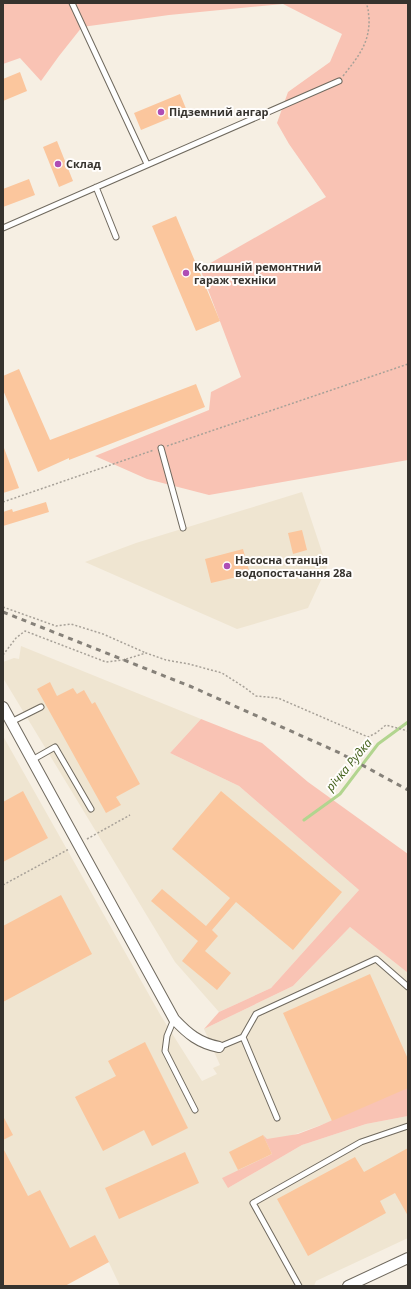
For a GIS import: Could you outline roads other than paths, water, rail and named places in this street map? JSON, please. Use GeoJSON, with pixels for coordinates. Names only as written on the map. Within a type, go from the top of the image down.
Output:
{"type":"FeatureCollection","features":[{"type":"Feature","properties":{"kind":"street"},"geometry":{"type":"LineString","coordinates":[[3,707],[174,1019],[197,1040],[207,1045],[219,1047]]}},
{"type":"Feature","properties":{"kind":"street"},"geometry":{"type":"LineString","coordinates":[[348,1286],[408,1258]]}},
{"type":"Feature","properties":{"kind":"lane"},"geometry":{"type":"LineString","coordinates":[[72,3],[147,164]]}},
{"type":"Feature","properties":{"kind":"lane"},"geometry":{"type":"LineString","coordinates":[[3,228],[96,186],[339,81]]}},
{"type":"Feature","properties":{"kind":"lane"},"geometry":{"type":"LineString","coordinates":[[96,186],[116,237]]}},
{"type":"Feature","properties":{"kind":"lane"},"geometry":{"type":"LineString","coordinates":[[161,448],[183,528]]}},
{"type":"Feature","properties":{"kind":"lane"},"geometry":{"type":"LineString","coordinates":[[12,722],[40,707]]}},
{"type":"Feature","properties":{"kind":"lane"},"geometry":{"type":"LineString","coordinates":[[32,760],[55,747],[90,809]]}},
{"type":"Feature","properties":{"kind":"lane"},"geometry":{"type":"LineString","coordinates":[[219,1047],[243,1037],[256,1014],[376,959],[408,987]]}},
{"type":"Feature","properties":{"kind":"lane"},"geometry":{"type":"LineString","coordinates":[[174,1019],[167,1036],[165,1051],[195,1110]]}},
{"type":"Feature","properties":{"kind":"lane"},"geometry":{"type":"LineString","coordinates":[[243,1037],[277,1118]]}},
{"type":"Feature","properties":{"kind":"lane"},"geometry":{"type":"LineString","coordinates":[[299,1286],[252,1203],[361,1142],[408,1126]]}},
{"type":"Feature","properties":{"kind":"waterway","name":"річка Рудка"},"geometry":{"type":"LineString","coordinates":[[304,820],[340,794],[378,744],[408,722]]}},
{"type":"Feature","properties":{"kind":"railway"},"geometry":{"type":"LineString","coordinates":[[3,612],[192,687],[340,753],[408,790]]}},
{"type":"Feature","properties":{"kind":"place","name":"Підземний ангар"},"geometry":{"type":"Point","coordinates":[161,112]}},
{"type":"Feature","properties":{"kind":"place","name":"Склад"},"geometry":{"type":"Point","coordinates":[58,164]}},
{"type":"Feature","properties":{"kind":"place","name":"Колишній ремонтний гараж техніки"},"geometry":{"type":"Point","coordinates":[186,273]}},
{"type":"Feature","properties":{"kind":"place","name":"Насосна станція водопостачання 28а"},"geometry":{"type":"Point","coordinates":[227,566]}}]}
